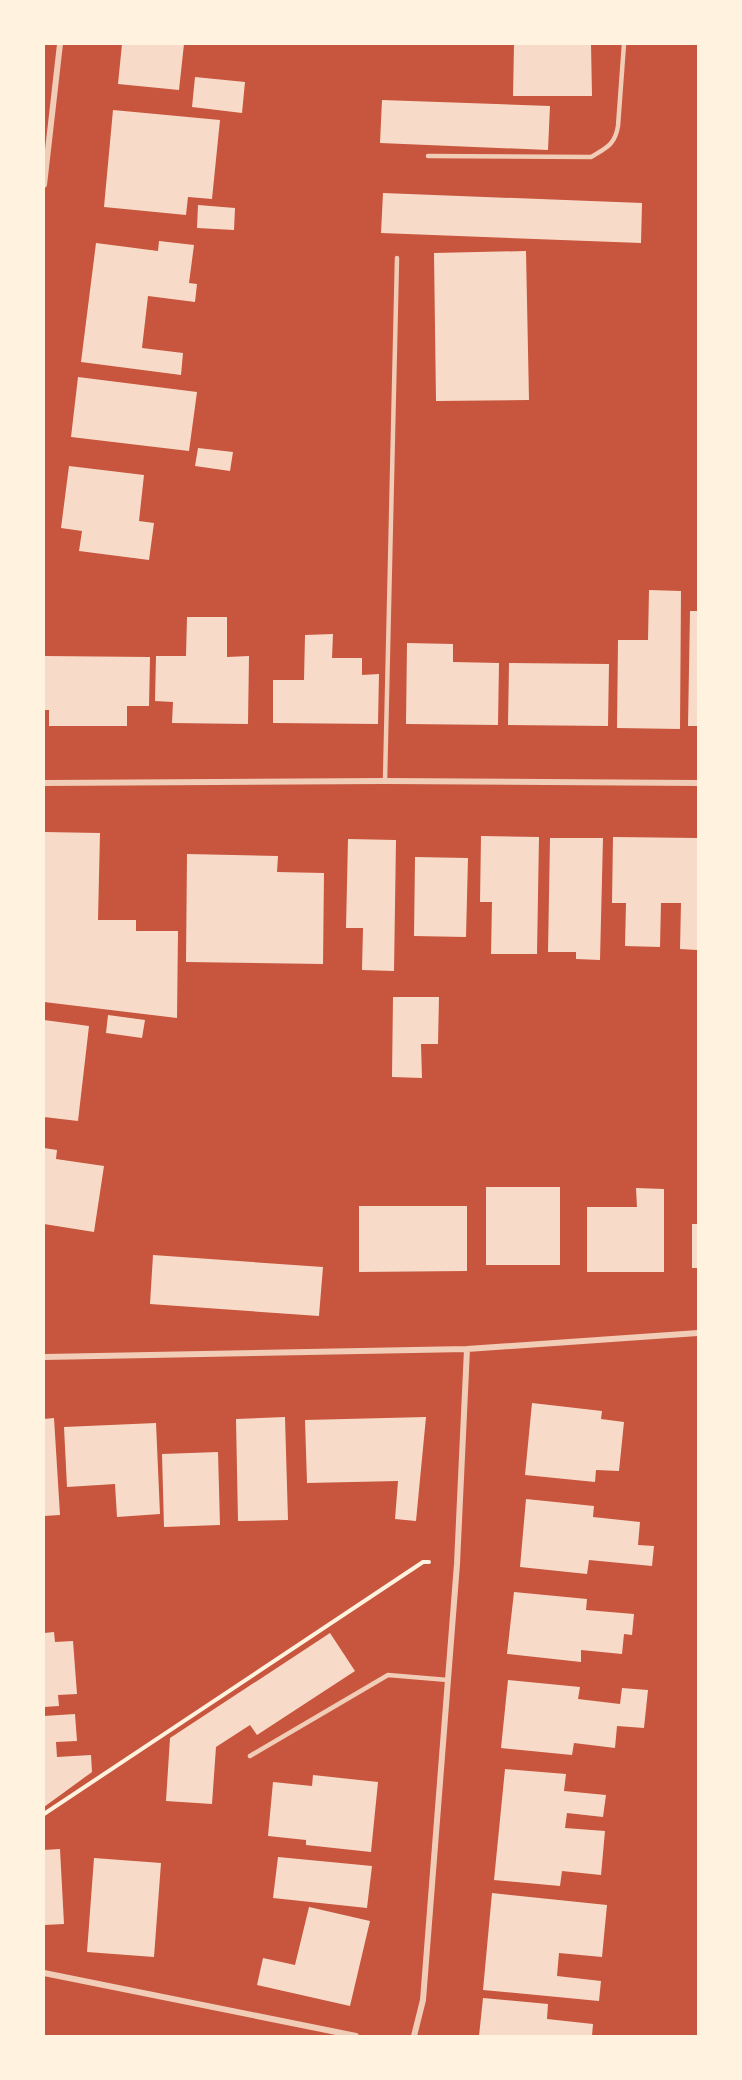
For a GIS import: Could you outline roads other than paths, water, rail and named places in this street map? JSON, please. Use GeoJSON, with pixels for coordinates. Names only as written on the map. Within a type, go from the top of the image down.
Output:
{"type":"FeatureCollection","features":[{"type":"Feature","properties":{"kind":"street"},"geometry":{"type":"LineString","coordinates":[[44,185],[60,44]]}},
{"type":"Feature","properties":{"kind":"street"},"geometry":{"type":"LineString","coordinates":[[44,783],[385,781],[699,783]]}},
{"type":"Feature","properties":{"kind":"street"},"geometry":{"type":"LineString","coordinates":[[44,1357],[467,1348],[699,1333]]}},
{"type":"Feature","properties":{"kind":"street"},"geometry":{"type":"LineString","coordinates":[[414,2037],[423,2000],[457,1564],[467,1348]]}},
{"type":"Feature","properties":{"kind":"street"},"geometry":{"type":"LineString","coordinates":[[44,1973],[356,2037]]}},
{"type":"Feature","properties":{"kind":"lane"},"geometry":{"type":"LineString","coordinates":[[428,156],[591,156],[608,147],[616,137],[618,126],[624,44]]}},
{"type":"Feature","properties":{"kind":"lane"},"geometry":{"type":"LineString","coordinates":[[385,781],[397,258]]}},
{"type":"Feature","properties":{"kind":"lane"},"geometry":{"type":"LineString","coordinates":[[250,1756],[388,1675],[448,1680]]}}]}
